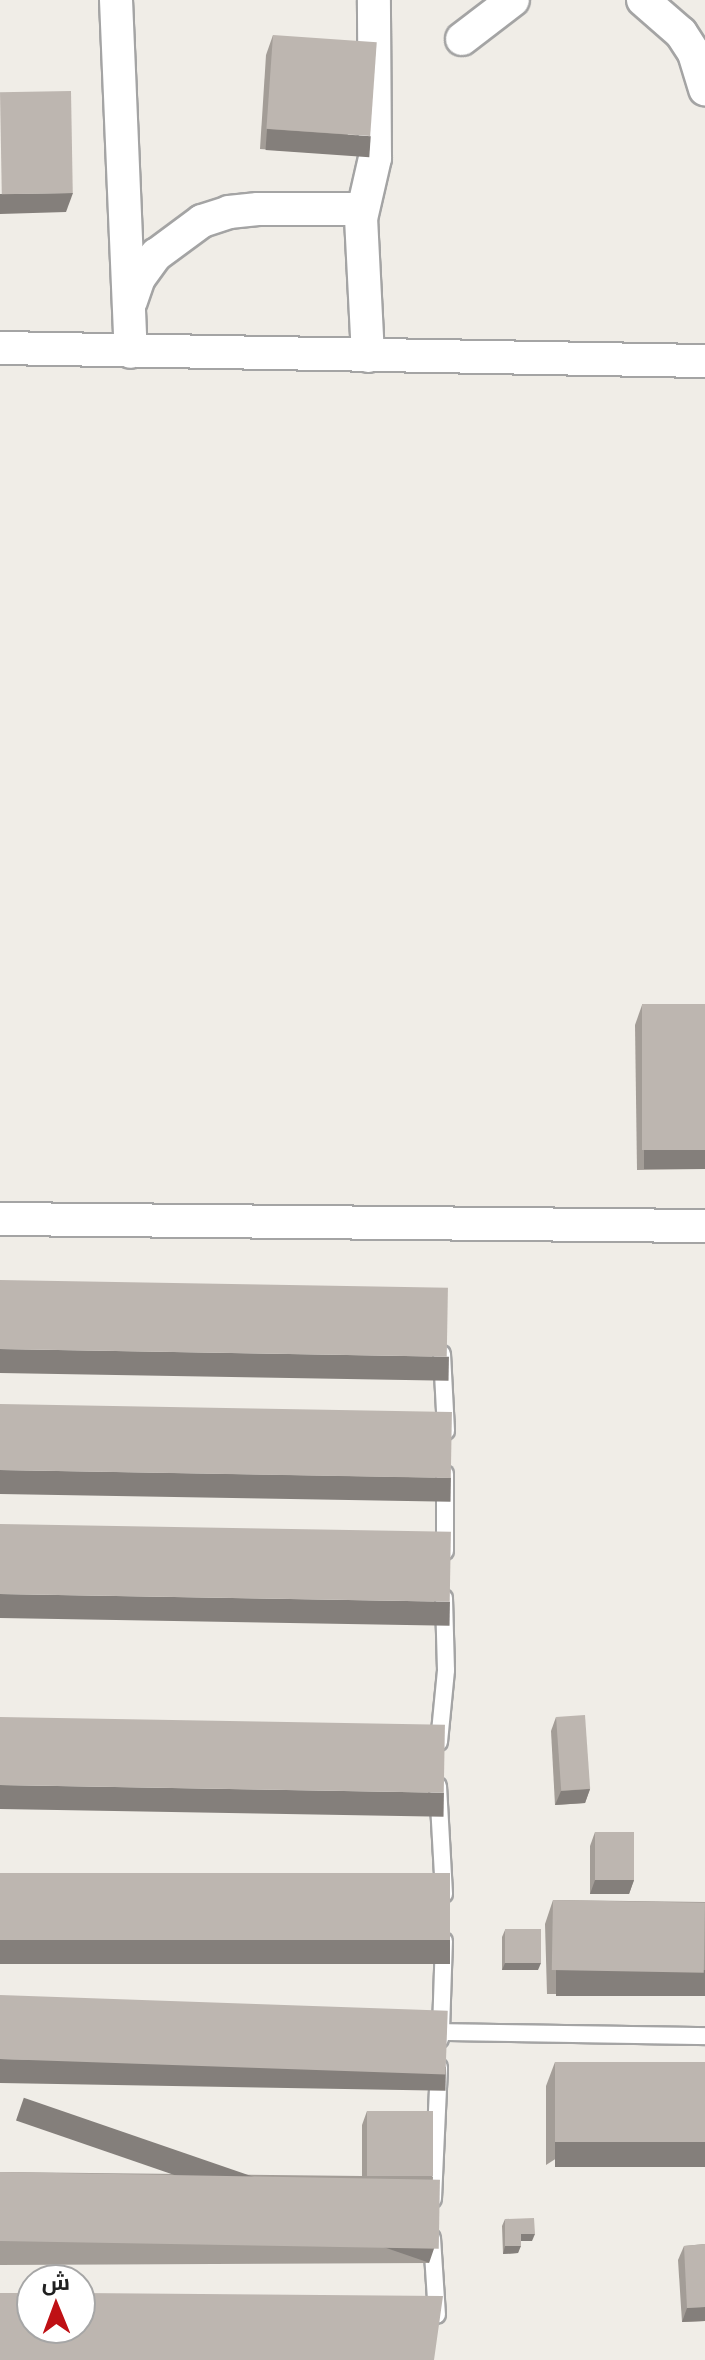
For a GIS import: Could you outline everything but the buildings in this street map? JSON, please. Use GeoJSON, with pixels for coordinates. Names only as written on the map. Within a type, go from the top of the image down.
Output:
{"type":"FeatureCollection","features":[{"type":"Feature","properties":{"kind":"street"},"geometry":{"type":"LineString","coordinates":[[116,0],[131,352]]}},
{"type":"Feature","properties":{"kind":"street"},"geometry":{"type":"LineString","coordinates":[[368,356],[362,209],[375,170],[374,0]]}},
{"type":"Feature","properties":{"kind":"street"},"geometry":{"type":"LineString","coordinates":[[462,39],[513,0]]}},
{"type":"Feature","properties":{"kind":"street"},"geometry":{"type":"LineString","coordinates":[[643,0],[681,33],[694,53],[705,89]]}},
{"type":"Feature","properties":{"kind":"street"},"geometry":{"type":"LineString","coordinates":[[130,304],[139,278],[156,255],[177,236],[202,221],[229,212],[258,209],[362,209]]}},
{"type":"Feature","properties":{"kind":"street"},"geometry":{"type":"LineString","coordinates":[[0,348],[705,361]]}},
{"type":"Feature","properties":{"kind":"street"},"geometry":{"type":"LineString","coordinates":[[0,1219],[705,1226]]}},
{"type":"Feature","properties":{"kind":"lane"},"geometry":{"type":"LineString","coordinates":[[435,2334],[437,2321],[431,2263],[444,1920],[439,1767],[446,1670],[446,1454],[442,1333]]}},
{"type":"Feature","properties":{"kind":"lane"},"geometry":{"type":"LineString","coordinates":[[441,2032],[705,2036]]}}]}
